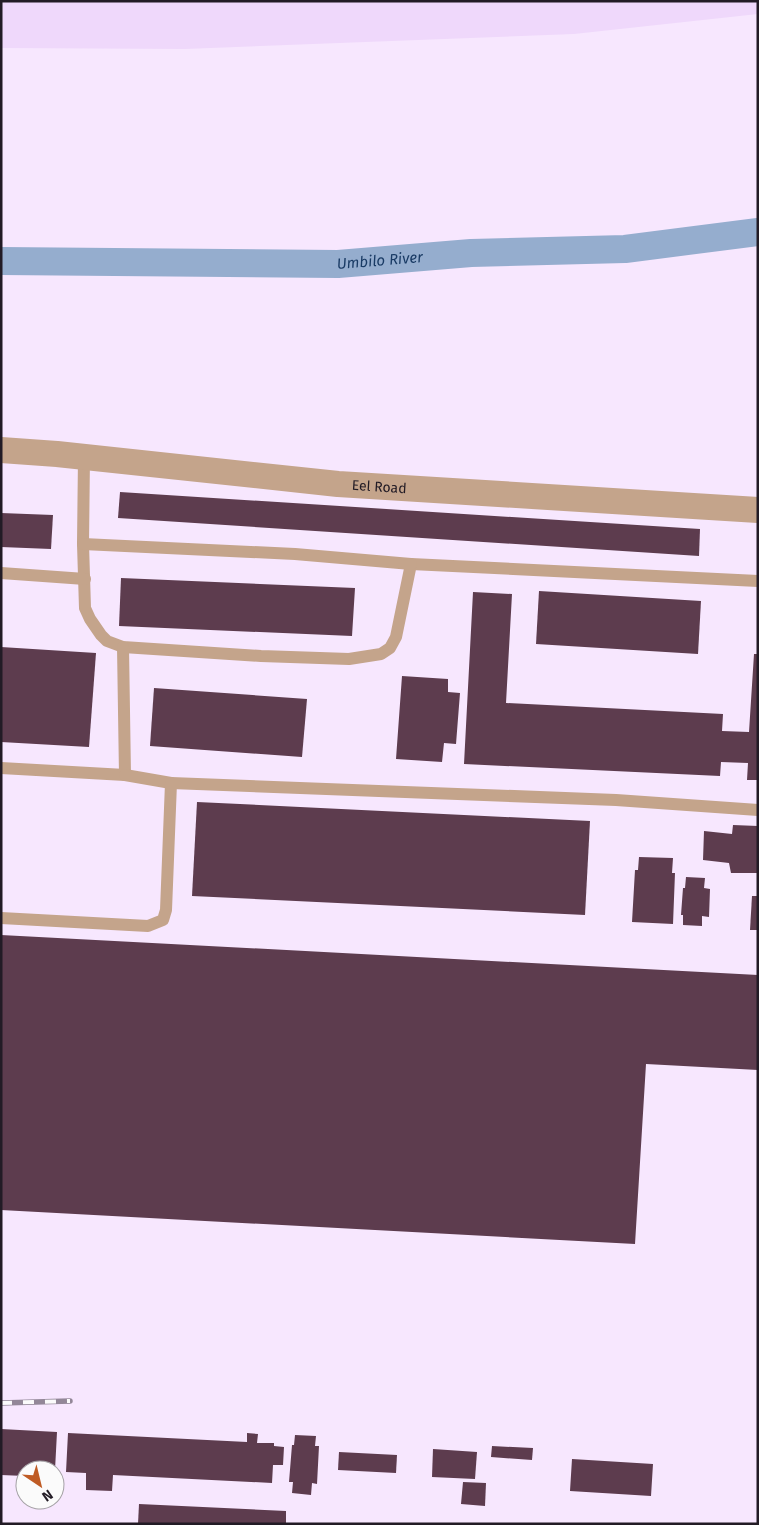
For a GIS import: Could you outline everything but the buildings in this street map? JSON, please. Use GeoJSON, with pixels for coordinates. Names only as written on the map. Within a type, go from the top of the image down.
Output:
{"type":"FeatureCollection","features":[{"type":"Feature","properties":{"kind":"street","name":"Eel Road"},"geometry":{"type":"LineString","coordinates":[[1,450],[338,484],[758,510]]}},
{"type":"Feature","properties":{"kind":"lane"},"geometry":{"type":"LineString","coordinates":[[84,457],[83,544],[85,608],[101,635],[107,641],[123,647],[339,659],[381,654],[390,648],[396,637],[411,564]]}},
{"type":"Feature","properties":{"kind":"lane"},"geometry":{"type":"LineString","coordinates":[[83,544],[295,554],[411,564],[758,581]]}},
{"type":"Feature","properties":{"kind":"lane"},"geometry":{"type":"LineString","coordinates":[[1,573],[85,579]]}},
{"type":"Feature","properties":{"kind":"lane"},"geometry":{"type":"LineString","coordinates":[[123,647],[125,775]]}},
{"type":"Feature","properties":{"kind":"lane"},"geometry":{"type":"LineString","coordinates":[[1,768],[125,775],[171,783],[616,800],[758,810]]}},
{"type":"Feature","properties":{"kind":"lane"},"geometry":{"type":"LineString","coordinates":[[1,918],[148,926],[162,920],[166,910],[171,783]]}},
{"type":"Feature","properties":{"kind":"shaded area"},"geometry":{"type":"Polygon","coordinates":[[[1,1],[758,1],[758,14],[574,34],[185,49],[1,48],[1,1]]]}},
{"type":"Feature","properties":{"kind":"waterway","name":"Umbilo River"},"geometry":{"type":"LineString","coordinates":[[1,261],[338,264],[471,253],[625,249],[758,232]]}},
{"type":"Feature","properties":{"kind":"railway"},"geometry":{"type":"LineString","coordinates":[[1,1403],[70,1401]]}}]}
